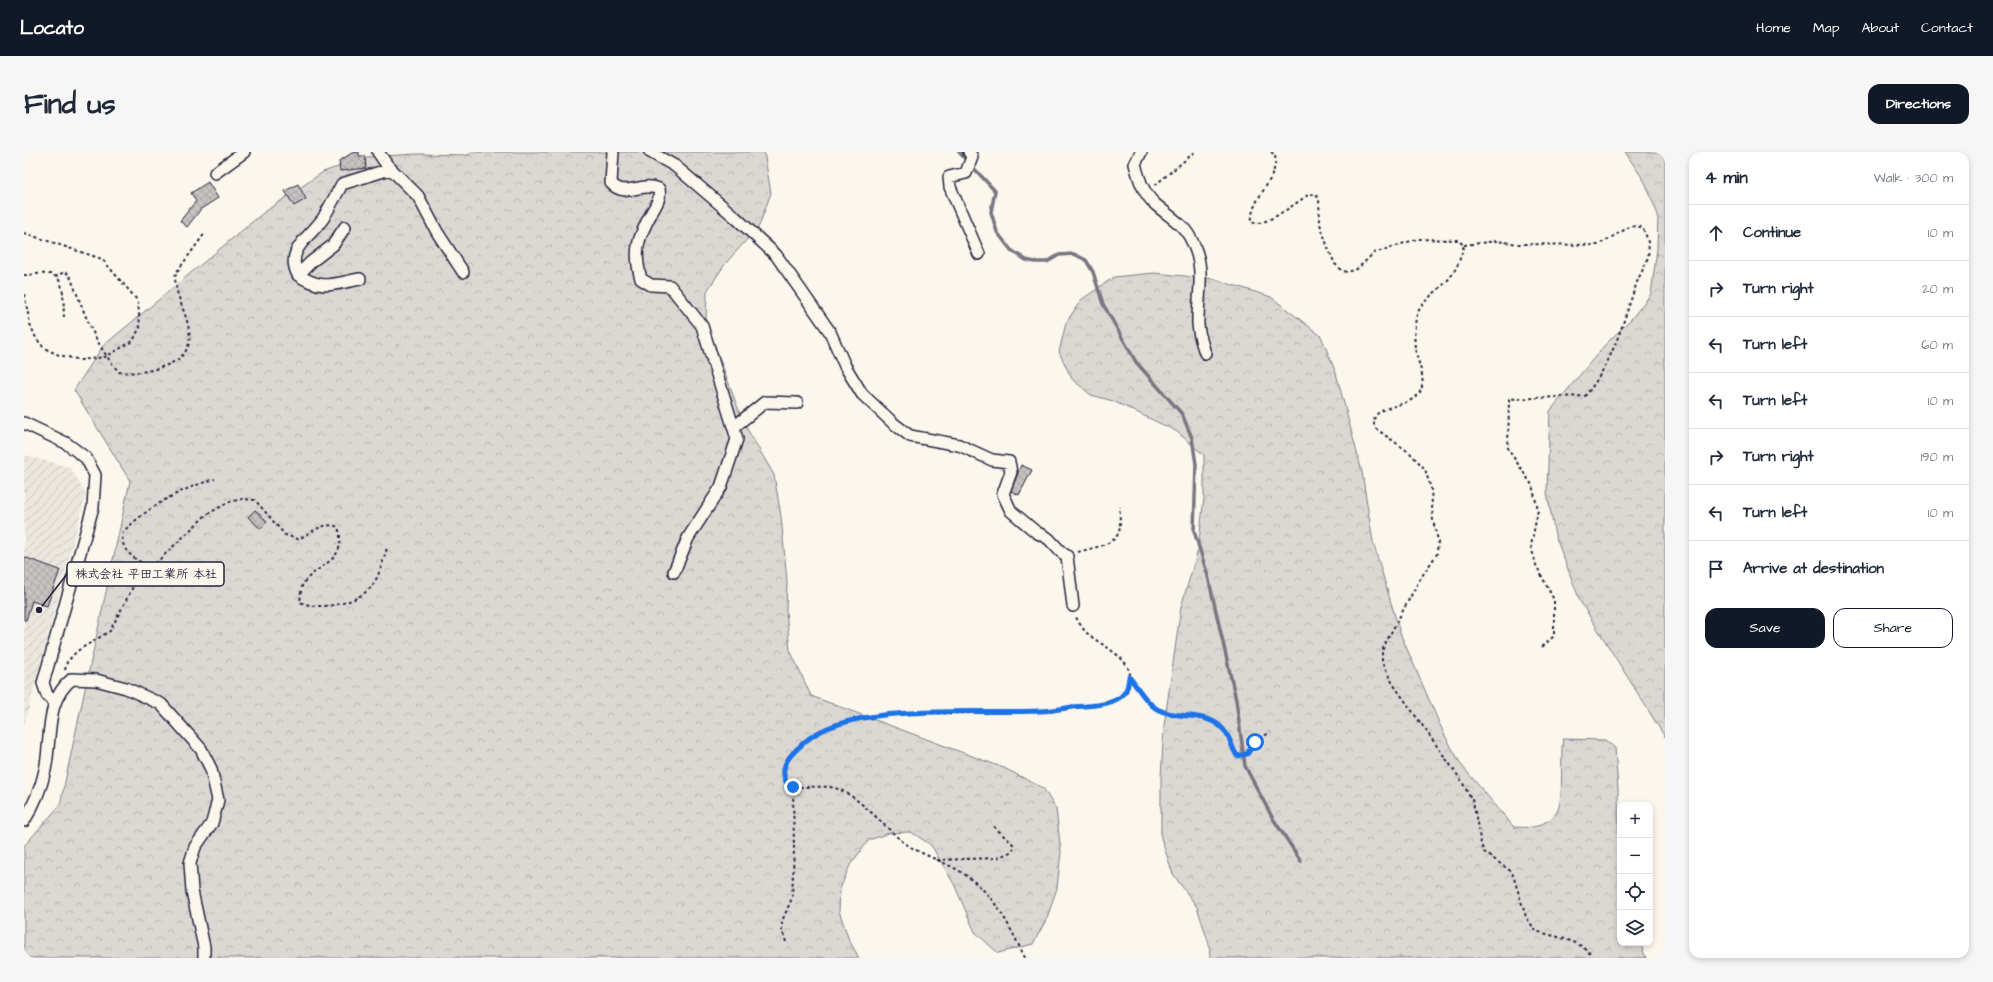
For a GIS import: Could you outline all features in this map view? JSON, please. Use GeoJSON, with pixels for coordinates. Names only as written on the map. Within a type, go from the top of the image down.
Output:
{"type":"FeatureCollection","features":[{"type":"Feature","properties":{"kind":"street"},"geometry":{"type":"LineString","coordinates":[[215,173],[244,152]]}},
{"type":"Feature","properties":{"kind":"street"},"geometry":{"type":"LineString","coordinates":[[378,152],[390,168],[418,196],[437,232],[463,272]]}},
{"type":"Feature","properties":{"kind":"street"},"geometry":{"type":"LineString","coordinates":[[613,152],[611,183],[616,189],[622,191],[652,187],[659,189],[658,199],[637,246],[636,261],[641,279],[651,285],[670,286],[702,326],[738,439],[720,487],[688,538],[674,572]]}},
{"type":"Feature","properties":{"kind":"street"},"geometry":{"type":"LineString","coordinates":[[650,152],[675,166],[735,217],[776,255],[830,332],[845,366],[862,394],[878,410],[910,436],[959,445],[992,460],[1009,462],[1011,472],[1003,494],[1011,511],[1036,532],[1050,539],[1061,552],[1067,556],[1073,606]]}},
{"type":"Feature","properties":{"kind":"street"},"geometry":{"type":"LineString","coordinates":[[1141,152],[1135,164],[1141,186],[1155,204],[1180,223],[1197,252],[1201,289],[1198,322],[1205,353]]}},
{"type":"Feature","properties":{"kind":"street"},"geometry":{"type":"LineString","coordinates":[[971,155],[966,173],[949,177],[950,187],[979,254]]}},
{"type":"Feature","properties":{"kind":"street"},"geometry":{"type":"LineString","coordinates":[[360,279],[328,285],[317,285],[298,274],[293,259],[295,251],[323,218],[342,184],[390,168]]}},
{"type":"Feature","properties":{"kind":"street"},"geometry":{"type":"LineString","coordinates":[[298,274],[333,245],[345,227]]}},
{"type":"Feature","properties":{"kind":"street"},"geometry":{"type":"LineString","coordinates":[[734,427],[765,402],[797,402]]}},
{"type":"Feature","properties":{"kind":"street"},"geometry":{"type":"LineString","coordinates":[[24,423],[66,443],[86,458],[95,475],[93,507],[43,683],[47,695],[55,703]]}},
{"type":"Feature","properties":{"kind":"street"},"geometry":{"type":"LineString","coordinates":[[24,821],[35,803],[45,770],[55,703],[62,687],[72,679],[96,680],[126,688],[161,704],[201,749],[211,768],[218,800],[212,822],[196,846],[190,863],[192,891],[204,947],[204,958]]}},
{"type":"Feature","properties":{"kind":"path"},"geometry":{"type":"LineString","coordinates":[[1146,192],[1195,152]]}},
{"type":"Feature","properties":{"kind":"path"},"geometry":{"type":"LineString","coordinates":[[1271,152],[1275,155],[1276,162],[1273,174],[1255,205],[1251,218],[1252,222],[1259,224],[1267,221],[1308,195],[1315,194],[1319,199],[1320,224],[1328,248],[1336,264],[1343,271],[1348,272],[1357,269],[1374,253],[1417,239],[1457,240],[1464,245],[1497,241],[1518,244],[1598,245],[1631,226],[1642,227],[1648,238],[1648,256],[1612,354],[1600,378],[1585,396],[1509,399],[1508,449],[1532,485],[1538,510],[1531,546],[1536,565],[1554,600],[1554,636],[1542,648]]}},
{"type":"Feature","properties":{"kind":"path"},"geometry":{"type":"LineString","coordinates":[[24,233],[102,259],[138,301],[140,327],[133,341],[105,357],[82,360],[59,355],[44,348],[36,338],[30,324],[24,293]]}},
{"type":"Feature","properties":{"kind":"path"},"geometry":{"type":"LineString","coordinates":[[55,276],[64,272],[69,274],[85,318],[105,357],[118,372],[127,373],[163,367],[178,360],[188,347],[189,333],[186,316],[174,280],[176,273],[205,233]]}},
{"type":"Feature","properties":{"kind":"path"},"geometry":{"type":"LineString","coordinates":[[1464,245],[1461,258],[1451,277],[1428,299],[1418,312],[1415,343],[1422,382],[1421,390],[1414,398],[1402,405],[1382,410],[1377,413],[1374,418],[1375,428],[1410,453],[1425,469],[1431,489],[1433,521],[1438,540],[1437,554],[1420,579],[1386,642],[1382,651],[1382,663],[1393,684],[1460,780],[1473,802],[1481,844],[1484,852],[1512,872],[1526,917],[1536,931],[1560,936],[1589,951],[1593,958]]}},
{"type":"Feature","properties":{"kind":"path"},"geometry":{"type":"LineString","coordinates":[[24,275],[52,275],[59,279],[63,292],[64,317]]}},
{"type":"Feature","properties":{"kind":"path"},"geometry":{"type":"LineString","coordinates":[[151,569],[126,552],[122,543],[123,532],[164,499],[194,485],[215,479]]}},
{"type":"Feature","properties":{"kind":"path"},"geometry":{"type":"LineString","coordinates":[[62,687],[67,662],[77,651],[110,631],[135,583],[206,515],[229,502],[242,499],[255,500],[285,535],[298,539],[324,525],[332,524],[338,527],[341,536],[340,550],[333,558],[304,582],[300,602],[310,607],[340,604],[362,594],[371,588],[387,548]]}},
{"type":"Feature","properties":{"kind":"path"},"geometry":{"type":"LineString","coordinates":[[1067,556],[1104,545],[1116,537],[1119,532],[1120,507]]}},
{"type":"Feature","properties":{"kind":"path"},"geometry":{"type":"LineString","coordinates":[[1025,958],[1008,922],[995,901],[960,872],[902,841],[872,814],[839,789],[824,787],[793,787],[786,782],[784,776],[784,764],[791,755],[809,739],[834,725],[879,716],[904,713],[1040,711],[1101,704],[1120,698],[1127,690],[1129,677],[1128,667],[1123,660],[1086,632],[1076,618],[1073,606]]}},
{"type":"Feature","properties":{"kind":"path"},"geometry":{"type":"LineString","coordinates":[[1129,677],[1149,703],[1158,710],[1216,722],[1230,738],[1237,756],[1247,754],[1255,742],[1262,736],[1271,733]]}},
{"type":"Feature","properties":{"kind":"path"},"geometry":{"type":"LineString","coordinates":[[786,942],[782,930],[782,921],[792,898],[794,850],[793,787]]}},
{"type":"Feature","properties":{"kind":"path"},"geometry":{"type":"LineString","coordinates":[[937,860],[997,858],[1013,851],[1014,845],[1011,840],[992,826]]}},
{"type":"Feature","properties":{"kind":"shaded area"},"geometry":{"type":"Polygon","coordinates":[[[24,455],[70,467],[86,494],[24,726],[24,455]]]}},
{"type":"Feature","properties":{"kind":"green space"},"geometry":{"type":"Polygon","coordinates":[[[471,152],[764,152],[771,193],[759,226],[725,264],[707,291],[706,321],[743,422],[774,475],[781,516],[787,581],[786,611],[790,650],[811,696],[1004,768],[1043,788],[1056,809],[1061,852],[1057,888],[1047,918],[1033,944],[998,953],[975,932],[954,884],[931,845],[911,832],[889,833],[869,840],[850,865],[840,889],[839,911],[849,940],[859,958],[24,958],[24,846],[60,805],[130,481],[74,390],[103,346],[263,213],[323,172],[367,157],[417,154],[469,155],[471,152]]]}},
{"type":"Feature","properties":{"kind":"green space"},"geometry":{"type":"Polygon","coordinates":[[[1625,152],[1665,152],[1665,737],[1580,601],[1555,535],[1547,492],[1550,411],[1604,346],[1632,318],[1651,294],[1657,249],[1658,215],[1645,182],[1625,152]]]}},
{"type":"Feature","properties":{"kind":"green space"},"geometry":{"type":"Polygon","coordinates":[[[1154,273],[1214,279],[1271,297],[1321,336],[1336,373],[1362,472],[1373,542],[1400,633],[1444,734],[1462,766],[1514,827],[1531,827],[1540,825],[1551,818],[1558,810],[1561,795],[1563,739],[1605,740],[1615,748],[1618,802],[1617,946],[1641,946],[1646,958],[1210,958],[1209,944],[1197,907],[1173,874],[1161,838],[1161,778],[1164,726],[1181,607],[1198,550],[1204,498],[1204,455],[1176,431],[1113,401],[1091,395],[1072,379],[1059,352],[1066,323],[1081,300],[1114,277],[1154,273]]]}},
{"type":"Feature","properties":{"kind":"building"},"geometry":{"type":"Polygon","coordinates":[[[359,152],[359,156],[365,156],[366,168],[340,171],[339,161],[352,153],[359,152]]]}},
{"type":"Feature","properties":{"kind":"building"},"geometry":{"type":"Polygon","coordinates":[[[208,182],[218,198],[201,209],[187,227],[180,221],[196,201],[191,193],[208,182]]]}},
{"type":"Feature","properties":{"kind":"building"},"geometry":{"type":"Polygon","coordinates":[[[298,184],[306,199],[294,206],[285,191],[298,184]]]}},
{"type":"Feature","properties":{"kind":"building"},"geometry":{"type":"Polygon","coordinates":[[[1021,465],[1032,470],[1019,495],[1011,491],[1021,465]]]}},
{"type":"Feature","properties":{"kind":"building"},"geometry":{"type":"Polygon","coordinates":[[[255,510],[267,521],[261,529],[248,517],[255,510]]]}},
{"type":"Feature","properties":{"kind":"building"},"geometry":{"type":"Polygon","coordinates":[[[24,557],[60,570],[47,606],[32,601],[26,620],[24,620],[24,557]]]}},
{"type":"Feature","properties":{"kind":"waterway"},"geometry":{"type":"LineString","coordinates":[[959,152],[995,191],[991,212],[997,232],[1011,250],[1026,260],[1035,262],[1047,262],[1059,255],[1074,254],[1086,260],[1093,272],[1103,304],[1136,362],[1182,414],[1192,438],[1196,464],[1194,531],[1208,576],[1236,700],[1245,766],[1272,817],[1301,861]]}},
{"type":"Feature","properties":{"kind":"place","name":"株式会社 平田工業所 本社"},"geometry":{"type":"Point","coordinates":[39,610]}},
{"type":"Feature","properties":{"kind":"route"},"geometry":{"type":"LineString","coordinates":[[793,787],[786,782],[784,776],[784,764],[791,755],[809,739],[834,725],[879,716],[904,713],[1040,711],[1101,704],[1120,698],[1127,690],[1129,677],[1149,703],[1158,710],[1216,722],[1223,728],[1230,738],[1237,756],[1247,754],[1252,750],[1255,742]]}}]}
